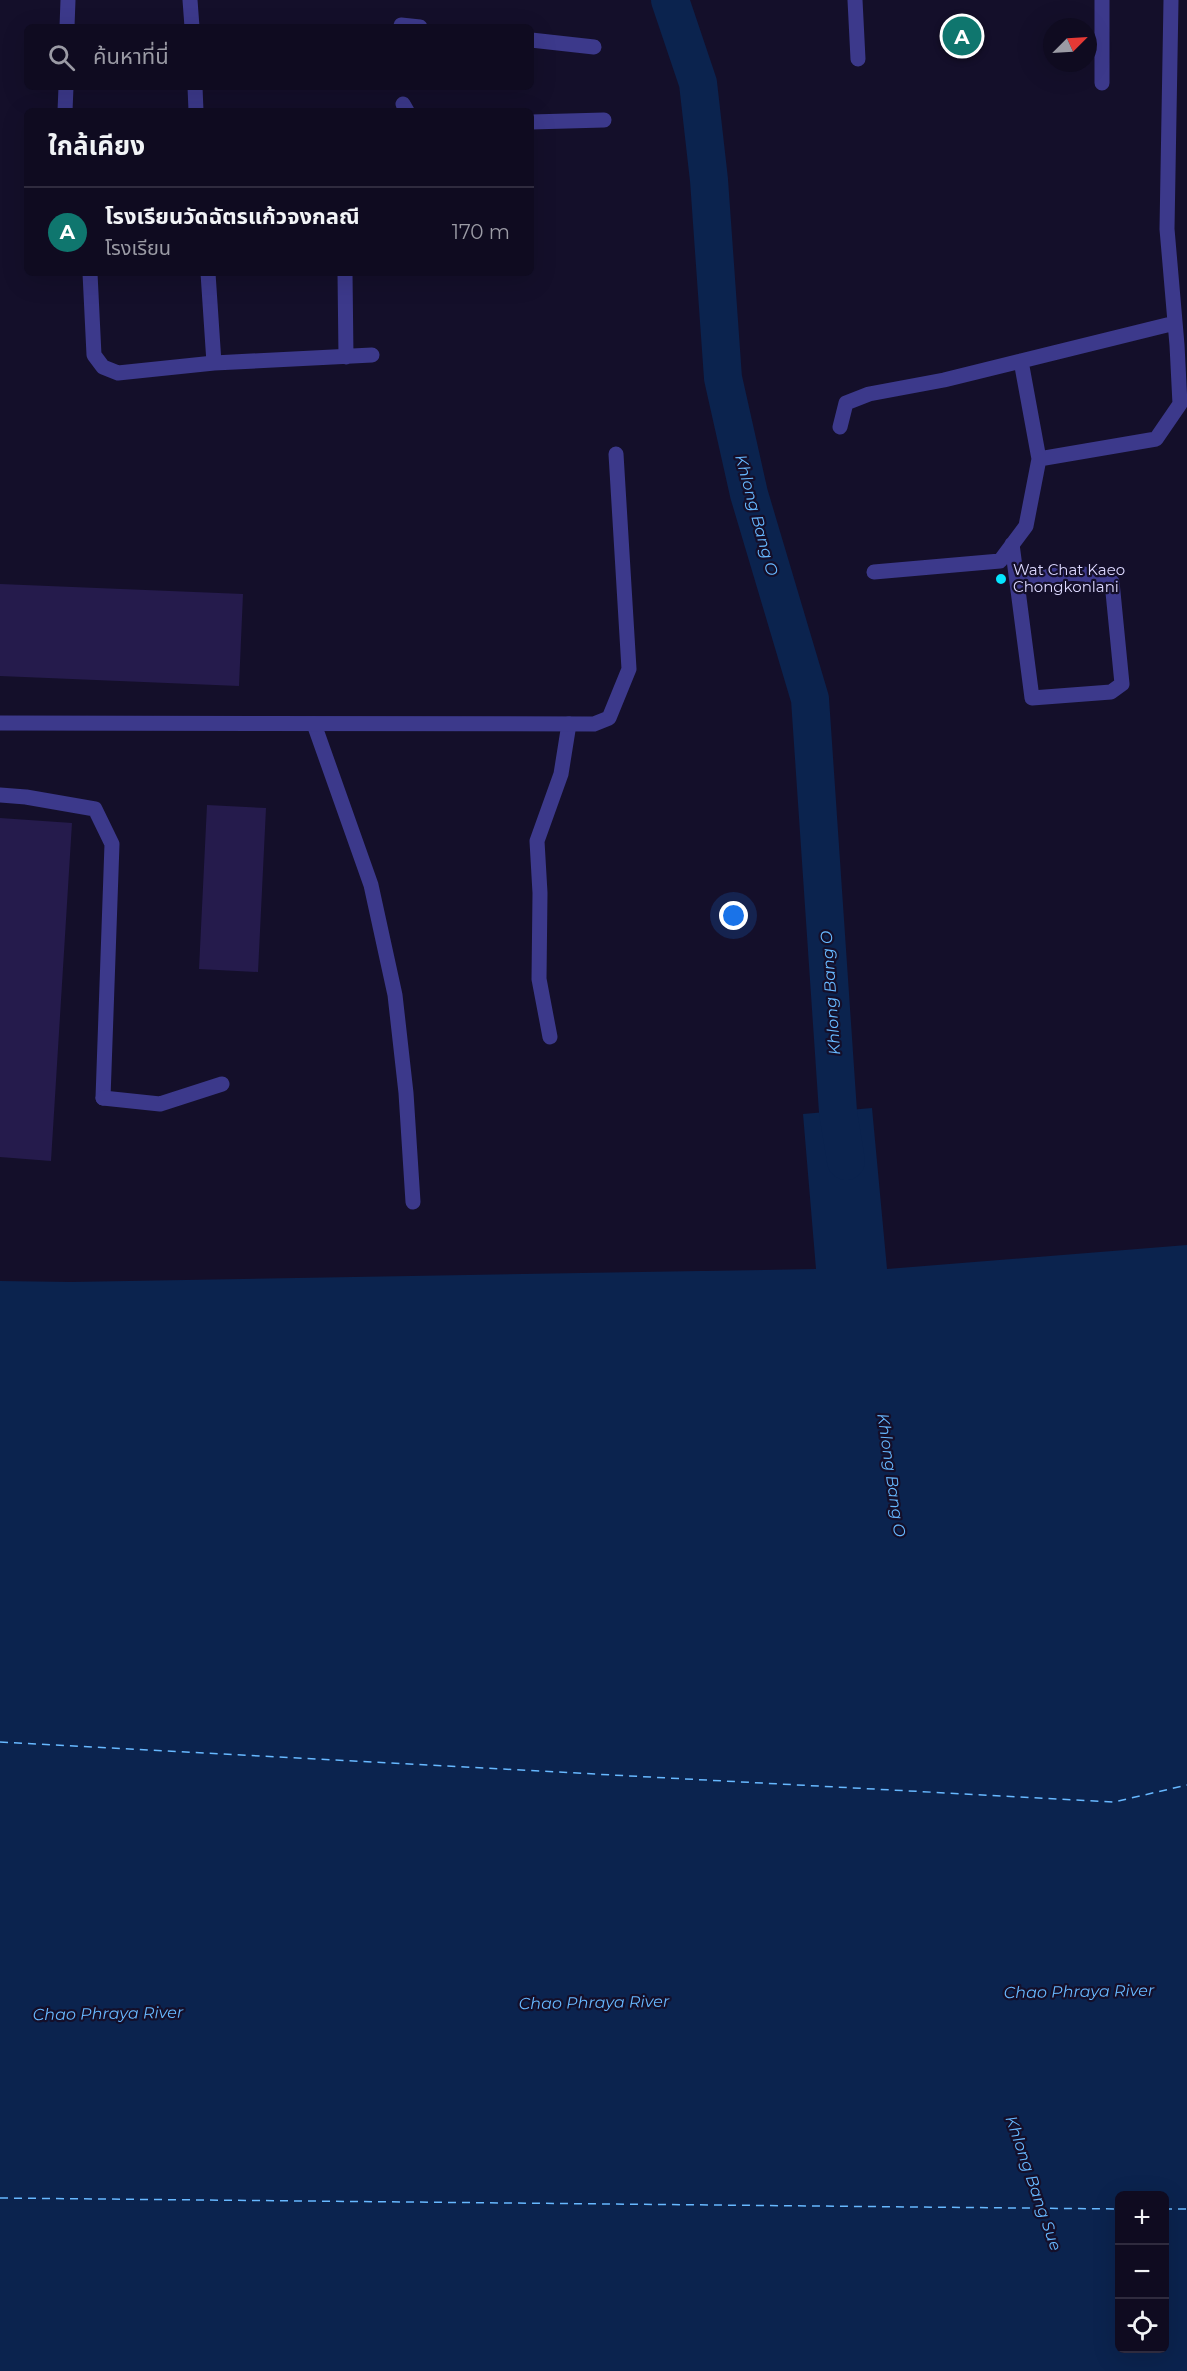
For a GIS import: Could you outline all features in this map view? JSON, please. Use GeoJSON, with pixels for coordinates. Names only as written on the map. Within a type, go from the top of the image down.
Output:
{"type":"FeatureCollection","features":[{"type":"Feature","properties":{"kind":"street"},"geometry":{"type":"LineString","coordinates":[[68,0],[68,24]]}},
{"type":"Feature","properties":{"kind":"street"},"geometry":{"type":"LineString","coordinates":[[190,0],[192,24]]}},
{"type":"Feature","properties":{"kind":"street"},"geometry":{"type":"LineString","coordinates":[[855,0],[858,59]]}},
{"type":"Feature","properties":{"kind":"street"},"geometry":{"type":"LineString","coordinates":[[1102,0],[1102,83]]}},
{"type":"Feature","properties":{"kind":"street"},"geometry":{"type":"LineString","coordinates":[[1039,459],[1156,439],[1180,404],[1167,229],[1171,0]]}},
{"type":"Feature","properties":{"kind":"street"},"geometry":{"type":"LineString","coordinates":[[534,40],[594,47]]}},
{"type":"Feature","properties":{"kind":"street"},"geometry":{"type":"LineString","coordinates":[[65,108],[66,90]]}},
{"type":"Feature","properties":{"kind":"street"},"geometry":{"type":"LineString","coordinates":[[195,90],[196,108]]}},
{"type":"Feature","properties":{"kind":"street"},"geometry":{"type":"LineString","coordinates":[[534,122],[604,120]]}},
{"type":"Feature","properties":{"kind":"street"},"geometry":{"type":"LineString","coordinates":[[90,276],[94,355],[103,367],[118,374],[214,363],[372,355]]}},
{"type":"Feature","properties":{"kind":"street"},"geometry":{"type":"LineString","coordinates":[[208,276],[214,363]]}},
{"type":"Feature","properties":{"kind":"street"},"geometry":{"type":"LineString","coordinates":[[345,276],[346,357]]}},
{"type":"Feature","properties":{"kind":"street"},"geometry":{"type":"LineString","coordinates":[[840,427],[846,403],[869,394],[944,380],[1175,323]]}},
{"type":"Feature","properties":{"kind":"street"},"geometry":{"type":"LineString","coordinates":[[874,572],[1000,561],[1026,525],[1039,459],[1021,361]]}},
{"type":"Feature","properties":{"kind":"street"},"geometry":{"type":"LineString","coordinates":[[0,723],[594,724],[609,718],[629,669],[616,454]]}},
{"type":"Feature","properties":{"kind":"street"},"geometry":{"type":"LineString","coordinates":[[1012,544],[1032,698],[1111,692],[1122,684],[1112,582],[1098,576],[1065,572],[1018,583]]}},
{"type":"Feature","properties":{"kind":"street"},"geometry":{"type":"LineString","coordinates":[[314,724],[371,885],[392,984],[406,1093],[413,1202]]}},
{"type":"Feature","properties":{"kind":"street"},"geometry":{"type":"LineString","coordinates":[[550,1038],[539,979],[540,893],[537,841],[561,774],[568,724]]}},
{"type":"Feature","properties":{"kind":"street"},"geometry":{"type":"LineString","coordinates":[[0,795],[26,797],[95,809],[112,844],[103,1098],[160,1104],[222,1084]]}},
{"type":"Feature","properties":{"kind":"water"},"geometry":{"type":"Polygon","coordinates":[[[872,1108],[887,1269],[1187,1245],[1187,2371],[0,2371],[0,1281],[71,1282],[816,1269],[803,1114],[872,1108]]]}},
{"type":"Feature","properties":{"kind":"building"},"geometry":{"type":"Polygon","coordinates":[[[0,584],[243,594],[239,686],[0,676],[0,584]]]}},
{"type":"Feature","properties":{"kind":"building"},"geometry":{"type":"Polygon","coordinates":[[[207,805],[266,808],[258,972],[199,969],[207,805]]]}},
{"type":"Feature","properties":{"kind":"building"},"geometry":{"type":"Polygon","coordinates":[[[0,818],[72,823],[51,1161],[0,1157],[0,818]]]}},
{"type":"Feature","properties":{"kind":"waterway","name":"Khlong Bang O"},"geometry":{"type":"LineString","coordinates":[[670,0],[698,83],[709,180],[723,378],[749,494],[810,699],[838,1112],[846,1161]]}},
{"type":"Feature","properties":{"kind":"ferry route"},"geometry":{"type":"LineString","coordinates":[[0,1742],[1114,1802],[1187,1785]]}},
{"type":"Feature","properties":{"kind":"ferry route"},"geometry":{"type":"LineString","coordinates":[[0,2198],[1115,2209]]}},
{"type":"Feature","properties":{"kind":"ferry route"},"geometry":{"type":"LineString","coordinates":[[1169,2209],[1187,2209]]}},
{"type":"Feature","properties":{"kind":"place","name":"โรงเรียนวัดฉัตรแก้วจงกลณี"},"geometry":{"type":"Point","coordinates":[962,36]}},
{"type":"Feature","properties":{"kind":"place","name":"Wat Chat Kaeo Chongkonlani"},"geometry":{"type":"Point","coordinates":[1001,579]}},
{"type":"Feature","properties":{"kind":"water label","name":"Chao Phraya River"},"geometry":{"type":"Point","coordinates":[1079,1991]}},
{"type":"Feature","properties":{"kind":"water label","name":"Chao Phraya River"},"geometry":{"type":"Point","coordinates":[594,2002]}},
{"type":"Feature","properties":{"kind":"water label","name":"Chao Phraya River"},"geometry":{"type":"Point","coordinates":[108,2013]}},
{"type":"Feature","properties":{"kind":"water label","name":"Khlong Bang Sue"},"geometry":{"type":"Point","coordinates":[1034,2183]}}]}
